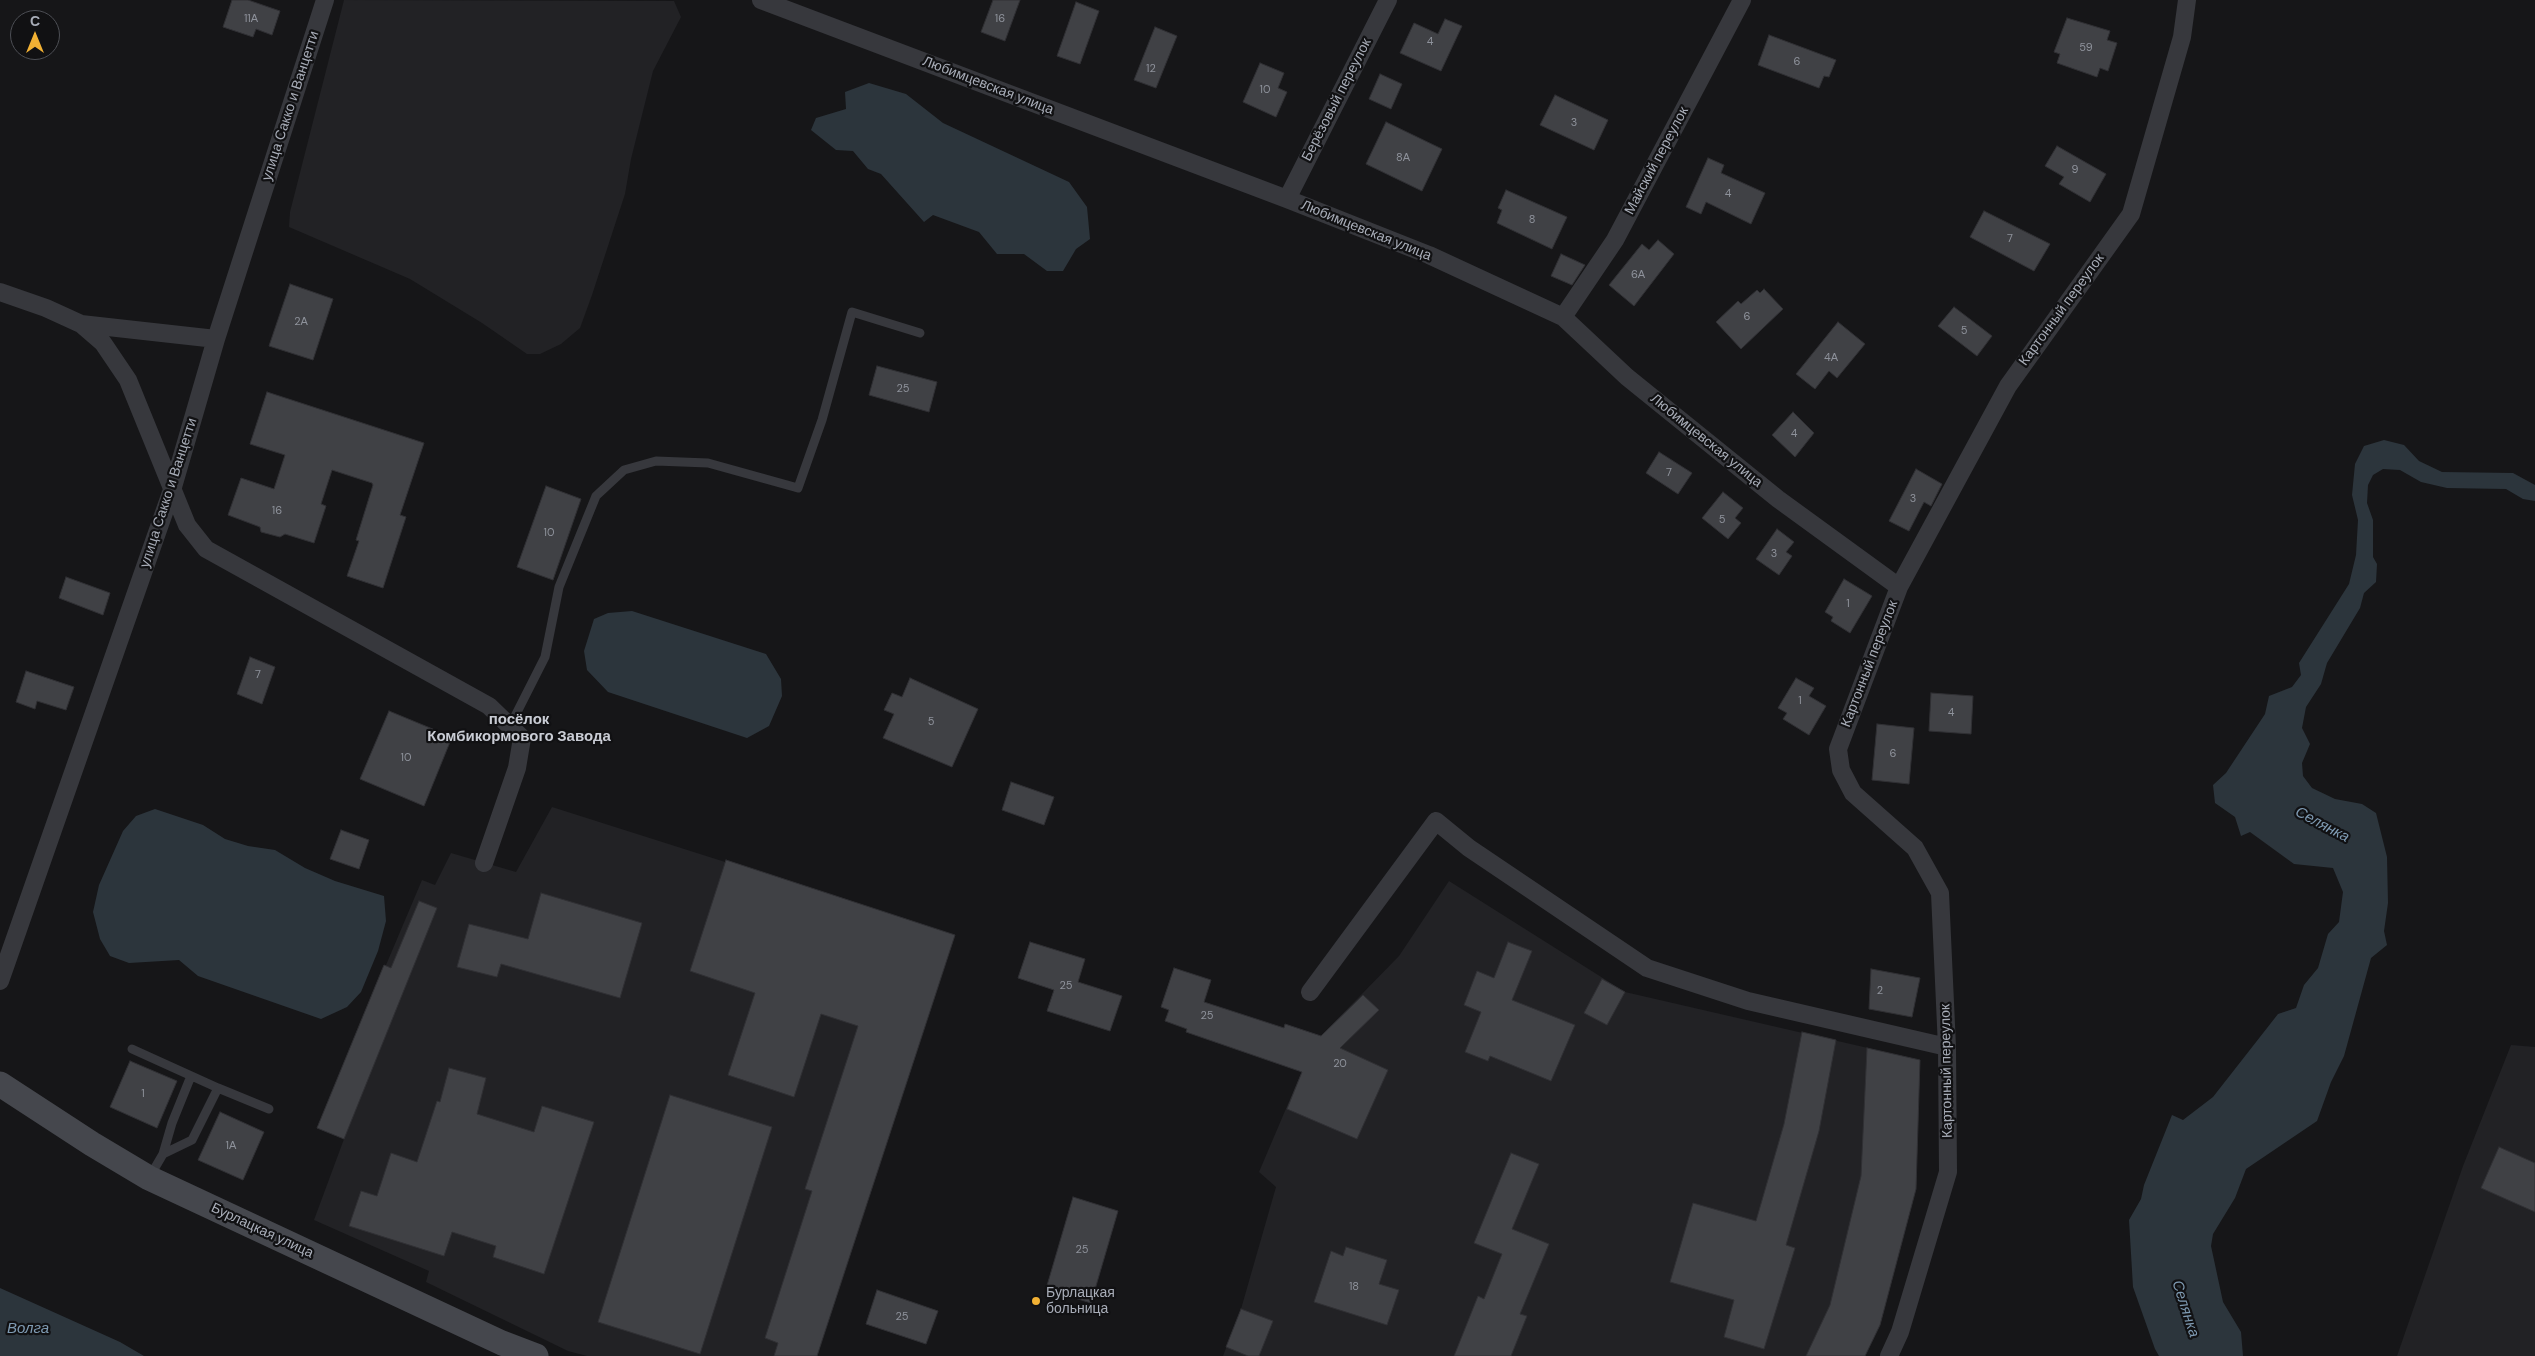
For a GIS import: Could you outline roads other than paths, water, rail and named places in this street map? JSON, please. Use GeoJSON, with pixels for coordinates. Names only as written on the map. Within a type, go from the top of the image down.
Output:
{"type":"FeatureCollection","features":[{"type":"Feature","properties":{"kind":"main road","name":"Бурлацкая улица"},"geometry":{"type":"LineString","coordinates":[[0,1084],[92,1144],[149,1178],[485,1335],[536,1356]]}},
{"type":"Feature","properties":{"kind":"street","name":"улица Сакко и Ванцетти"},"geometry":{"type":"LineString","coordinates":[[0,981],[173,487],[216,339],[324,0]]}},
{"type":"Feature","properties":{"kind":"street","name":"Любимцевская улица"},"geometry":{"type":"LineString","coordinates":[[761,0],[1287,199],[1428,255],[1563,316],[1627,378],[1778,500],[1899,587]]}},
{"type":"Feature","properties":{"kind":"street","name":"Берёзовый переулок"},"geometry":{"type":"LineString","coordinates":[[1287,199],[1388,0]]}},
{"type":"Feature","properties":{"kind":"street","name":"Майский переулок"},"geometry":{"type":"LineString","coordinates":[[1563,316],[1615,240],[1742,0]]}},
{"type":"Feature","properties":{"kind":"street","name":"Картонный переулок"},"geometry":{"type":"LineString","coordinates":[[1888,1356],[1900,1332],[1948,1172],[1947,1047],[1940,893],[1915,848],[1854,793],[1841,770],[1838,749],[1899,587],[2008,386],[2131,214],[2182,37],[2187,0]]}},
{"type":"Feature","properties":{"kind":"street"},"geometry":{"type":"LineString","coordinates":[[0,292],[46,308],[81,324],[103,343],[128,380],[187,525],[206,549],[489,706],[522,738],[517,768],[484,863]]}},
{"type":"Feature","properties":{"kind":"street"},"geometry":{"type":"LineString","coordinates":[[81,324],[216,339]]}},
{"type":"Feature","properties":{"kind":"street"},"geometry":{"type":"LineString","coordinates":[[1310,992],[1436,821],[1469,848],[1647,968],[1748,1001],[1947,1047]]}},
{"type":"Feature","properties":{"kind":"lane"},"geometry":{"type":"LineString","coordinates":[[510,726],[545,657],[559,587],[596,496],[624,470],[656,461],[708,464],[798,488],[822,420],[852,312],[920,333]]}},
{"type":"Feature","properties":{"kind":"lane"},"geometry":{"type":"LineString","coordinates":[[132,1049],[190,1076],[270,1109]]}},
{"type":"Feature","properties":{"kind":"lane"},"geometry":{"type":"LineString","coordinates":[[149,1178],[163,1154],[172,1123],[190,1076]]}},
{"type":"Feature","properties":{"kind":"lane"},"geometry":{"type":"LineString","coordinates":[[163,1154],[192,1140],[218,1088]]}},
{"type":"Feature","properties":{"kind":"water"},"geometry":{"type":"Polygon","coordinates":[[[869,83],[906,94],[943,123],[1069,182],[1087,207],[1090,239],[1076,249],[1063,271],[1047,271],[1024,254],[997,254],[979,232],[933,215],[924,222],[881,174],[868,169],[853,151],[836,150],[811,130],[816,118],[846,109],[845,92],[869,83]]]}},
{"type":"Feature","properties":{"kind":"water","name":"Селянка"},"geometry":{"type":"Polygon","coordinates":[[[2384,440],[2404,445],[2419,461],[2442,472],[2513,473],[2535,485],[2535,501],[2523,499],[2506,489],[2447,488],[2421,482],[2400,470],[2383,469],[2373,475],[2368,485],[2367,503],[2373,520],[2373,557],[2377,564],[2376,582],[2364,593],[2360,608],[2327,663],[2321,684],[2306,707],[2302,728],[2310,744],[2302,763],[2303,776],[2312,788],[2335,799],[2362,804],[2376,813],[2387,857],[2388,903],[2384,931],[2387,945],[2371,958],[2344,1056],[2331,1082],[2317,1121],[2246,1169],[2235,1198],[2213,1234],[2211,1246],[2223,1302],[2241,1332],[2243,1356],[2159,1356],[2133,1287],[2129,1220],[2141,1199],[2144,1185],[2172,1115],[2183,1120],[2213,1097],[2278,1014],[2296,1008],[2304,985],[2318,968],[2328,934],[2339,922],[2343,892],[2333,868],[2294,864],[2250,832],[2241,836],[2235,817],[2215,803],[2213,785],[2226,773],[2265,714],[2269,696],[2292,687],[2301,675],[2299,663],[2349,584],[2356,555],[2358,520],[2352,495],[2355,464],[2364,446],[2384,440]]]}},
{"type":"Feature","properties":{"kind":"water"},"geometry":{"type":"Polygon","coordinates":[[[632,611],[766,654],[781,679],[782,696],[769,726],[747,738],[608,692],[587,670],[584,651],[594,619],[608,613],[632,611]]]}},
{"type":"Feature","properties":{"kind":"water"},"geometry":{"type":"Polygon","coordinates":[[[155,809],[203,825],[225,839],[248,846],[275,850],[305,868],[335,881],[384,896],[386,921],[378,951],[361,992],[347,1007],[321,1019],[198,976],[179,960],[129,963],[110,956],[100,939],[93,912],[99,885],[123,831],[136,816],[155,809]]]}},
{"type":"Feature","properties":{"kind":"water","name":"Волга"},"geometry":{"type":"Polygon","coordinates":[[[0,1288],[120,1342],[144,1356],[0,1356],[0,1288]]]}},
{"type":"Feature","properties":{"kind":"place","name":"Бурлацкая больница"},"geometry":{"type":"Point","coordinates":[1036,1301]}},
{"type":"Feature","properties":{"kind":"district","name":"посёлок Комбикормового Завода"},"geometry":{"type":"Point","coordinates":[519,728]}}]}
